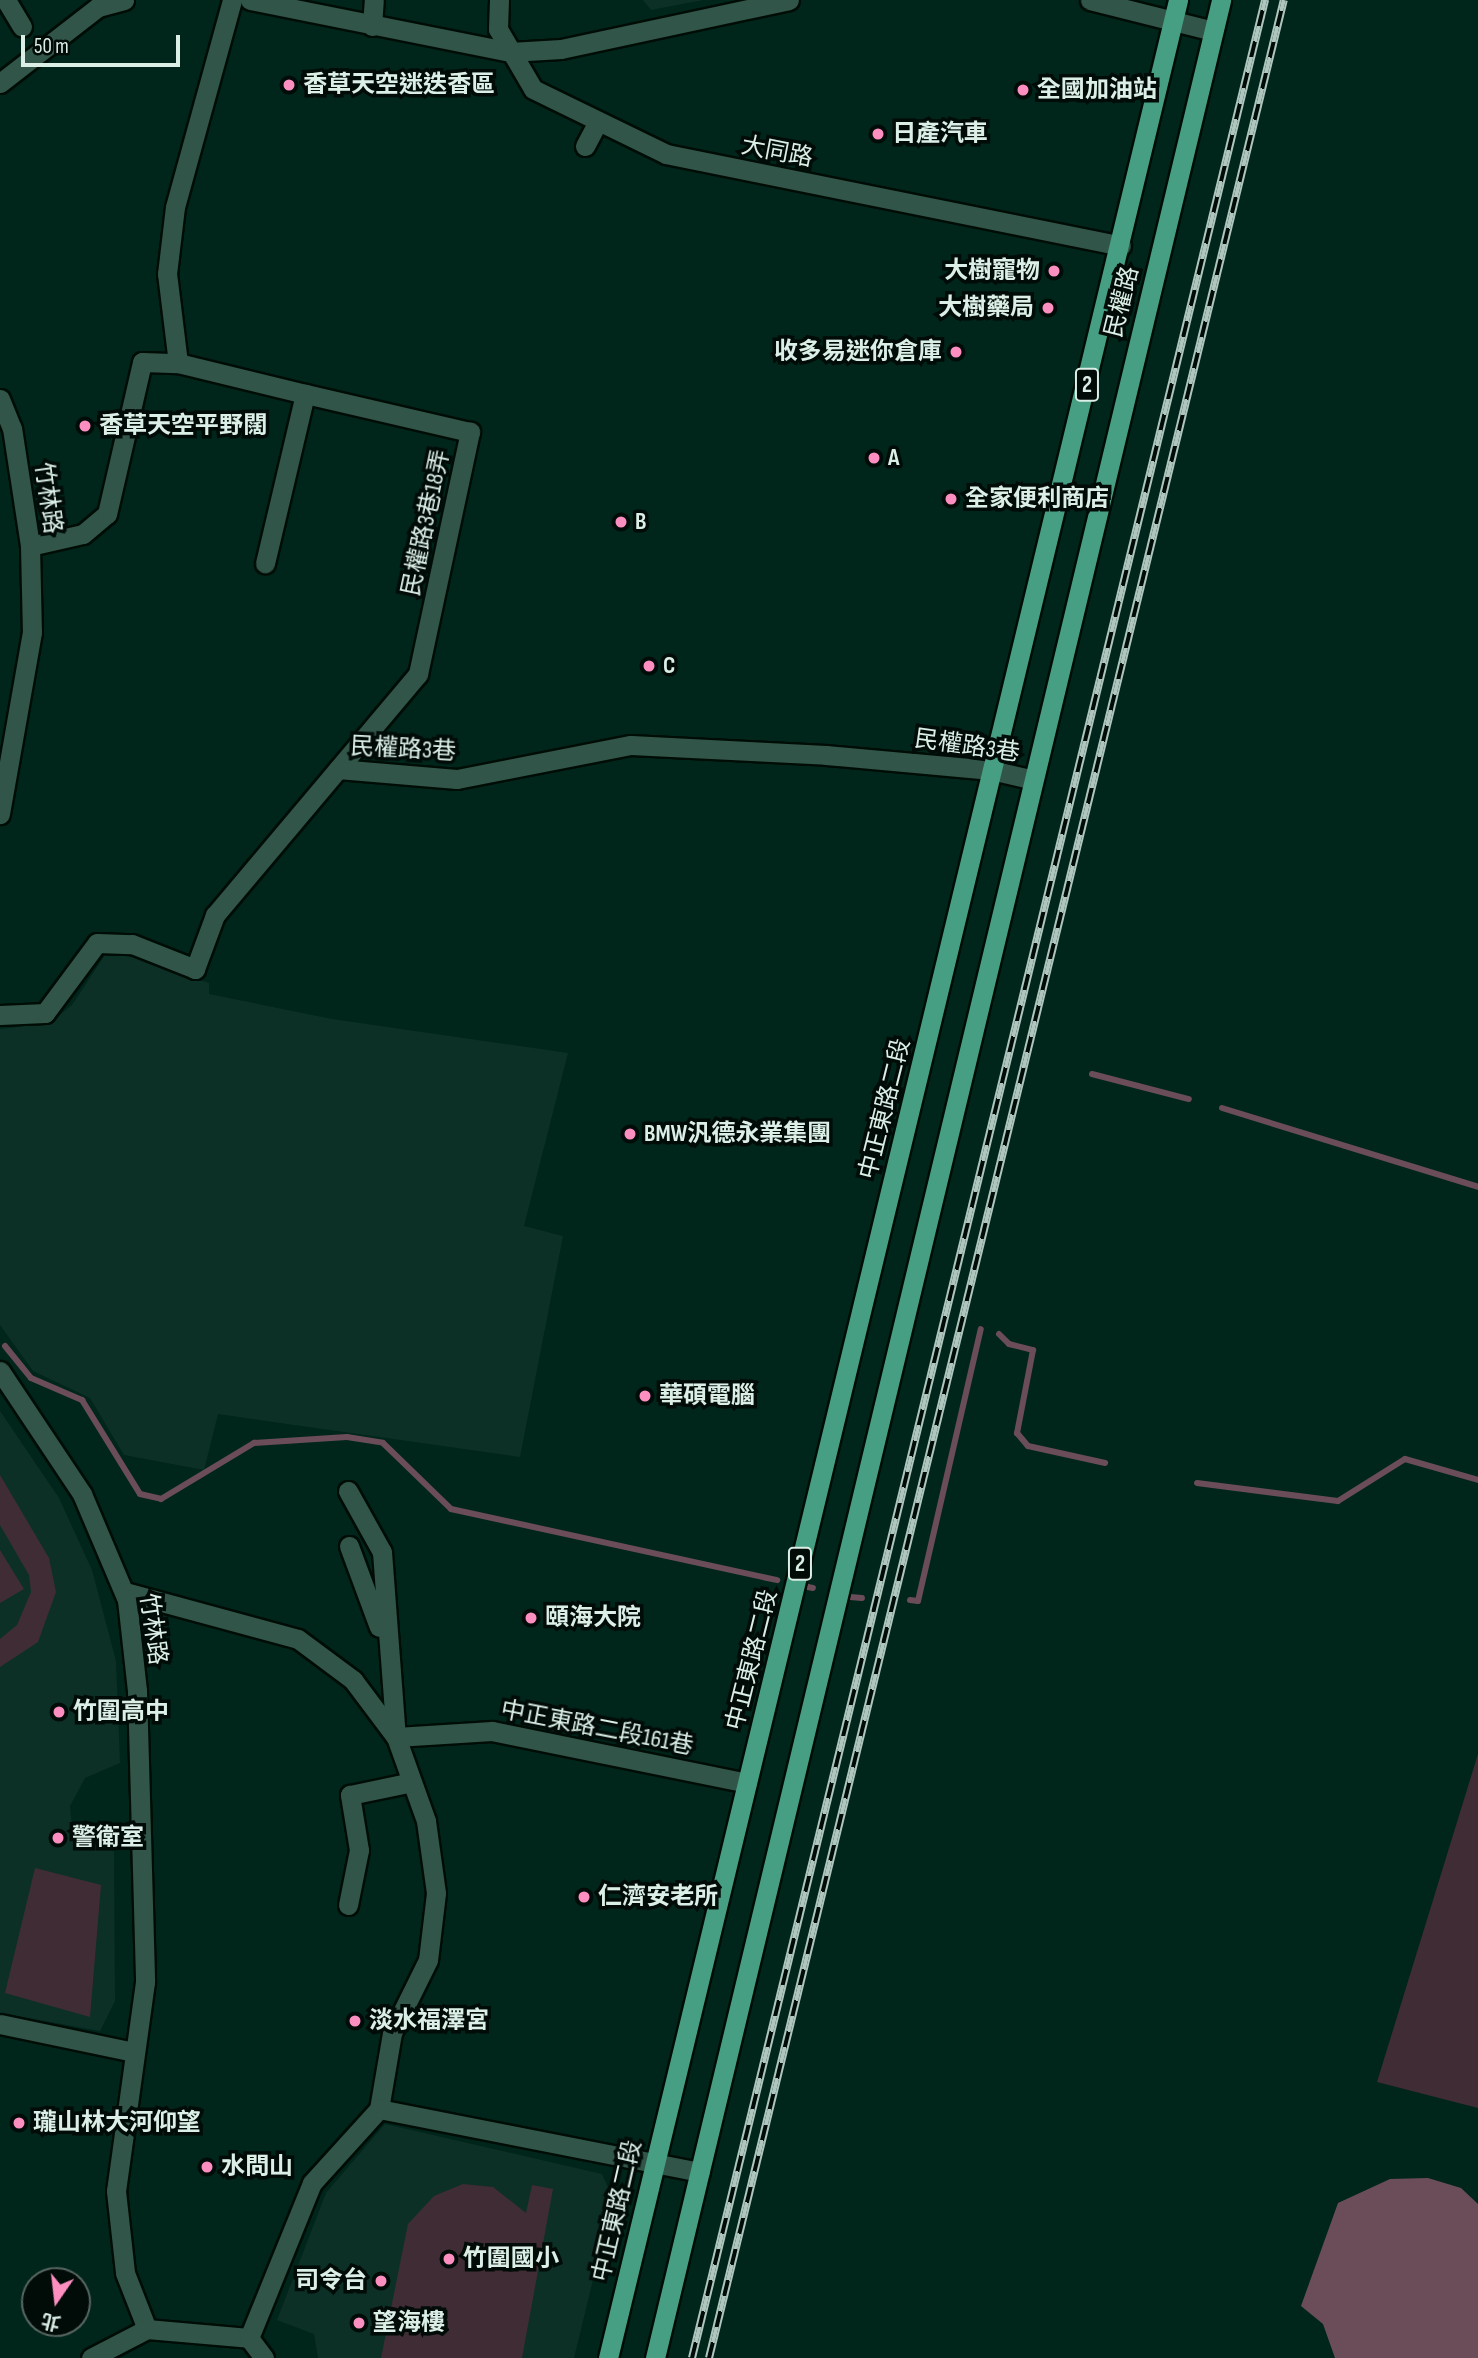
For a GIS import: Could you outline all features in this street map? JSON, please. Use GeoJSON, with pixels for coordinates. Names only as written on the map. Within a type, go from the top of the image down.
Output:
{"type":"FeatureCollection","features":[{"type":"Feature","properties":{"kind":"main road","name":"民權路"},"geometry":{"type":"LineString","coordinates":[[991,770],[1121,246],[1178,0]]}},
{"type":"Feature","properties":{"kind":"main road","name":"民權路"},"geometry":{"type":"LineString","coordinates":[[1030,779],[1221,0]]}},
{"type":"Feature","properties":{"kind":"main road","name":"中正東路二段"},"geometry":{"type":"LineString","coordinates":[[608,2358],[991,770]]}},
{"type":"Feature","properties":{"kind":"main road","name":"2"},"geometry":{"type":"LineString","coordinates":[[655,2358],[1030,779]]}},
{"type":"Feature","properties":{"kind":"street"},"geometry":{"type":"LineString","coordinates":[[6,0],[22,26]]}},
{"type":"Feature","properties":{"kind":"street"},"geometry":{"type":"LineString","coordinates":[[0,83],[98,7],[124,0]]}},
{"type":"Feature","properties":{"kind":"street"},"geometry":{"type":"LineString","coordinates":[[178,363],[167,274],[175,207],[232,0]]}},
{"type":"Feature","properties":{"kind":"street"},"geometry":{"type":"LineString","coordinates":[[250,0],[510,52],[561,49],[789,0]]}},
{"type":"Feature","properties":{"kind":"street"},"geometry":{"type":"LineString","coordinates":[[372,26],[374,0]]}},
{"type":"Feature","properties":{"kind":"street","name":"大同路"},"geometry":{"type":"LineString","coordinates":[[499,0],[498,29],[533,89],[597,123],[666,154],[1121,246]]}},
{"type":"Feature","properties":{"kind":"street"},"geometry":{"type":"LineString","coordinates":[[1090,0],[1213,31]]}},
{"type":"Feature","properties":{"kind":"street"},"geometry":{"type":"LineString","coordinates":[[585,146],[597,123]]}},
{"type":"Feature","properties":{"kind":"street"},"geometry":{"type":"LineString","coordinates":[[30,546],[83,534],[107,514],[142,362],[178,363],[305,394],[265,563]]}},
{"type":"Feature","properties":{"kind":"street","name":"民權路3巷18弄"},"geometry":{"type":"LineString","coordinates":[[305,394],[470,432],[418,674],[338,769]]}},
{"type":"Feature","properties":{"kind":"street","name":"竹林路"},"geometry":{"type":"LineString","coordinates":[[0,399],[12,428],[30,546],[32,632],[0,814]]}},
{"type":"Feature","properties":{"kind":"street","name":"民權路3巷"},"geometry":{"type":"LineString","coordinates":[[0,1015],[45,1013],[97,943],[132,944],[195,969],[215,915],[338,769],[457,779],[631,745],[991,770],[1030,779]]}},
{"type":"Feature","properties":{"kind":"street","name":"竹林路"},"geometry":{"type":"LineString","coordinates":[[0,1371],[82,1494],[125,1592],[137,1691],[145,1982],[116,2191],[125,2273],[147,2329]]}},
{"type":"Feature","properties":{"kind":"street"},"geometry":{"type":"LineString","coordinates":[[249,2338],[312,2183],[379,2109],[392,2033],[428,1961],[436,1894],[426,1821],[396,1737],[384,1641],[382,1552],[348,1492]]}},
{"type":"Feature","properties":{"kind":"street"},"geometry":{"type":"LineString","coordinates":[[349,1546],[384,1641]]}},
{"type":"Feature","properties":{"kind":"street"},"geometry":{"type":"LineString","coordinates":[[125,1592],[298,1639],[353,1681],[396,1737]]}},
{"type":"Feature","properties":{"kind":"street","name":"中正東路二段161巷"},"geometry":{"type":"LineString","coordinates":[[396,1737],[492,1731],[747,1783]]}},
{"type":"Feature","properties":{"kind":"street"},"geometry":{"type":"LineString","coordinates":[[348,1905],[359,1850],[350,1795],[412,1782]]}},
{"type":"Feature","properties":{"kind":"street"},"geometry":{"type":"LineString","coordinates":[[0,2024],[134,2052]]}},
{"type":"Feature","properties":{"kind":"street"},"geometry":{"type":"LineString","coordinates":[[379,2109],[700,2172]]}},
{"type":"Feature","properties":{"kind":"street"},"geometry":{"type":"LineString","coordinates":[[91,2358],[147,2329],[249,2338],[264,2358]]}},
{"type":"Feature","properties":{"kind":"shaded area"},"geometry":{"type":"Polygon","coordinates":[[[643,0],[703,0],[651,10],[643,0]]]}},
{"type":"Feature","properties":{"kind":"shaded area"},"geometry":{"type":"Polygon","coordinates":[[[109,949],[209,983],[209,994],[332,1019],[568,1053],[524,1226],[563,1236],[520,1457],[218,1414],[204,1470],[124,1455],[90,1398],[33,1371],[0,1325],[0,1029],[50,1023],[72,1005],[109,949]]]}},
{"type":"Feature","properties":{"kind":"shaded area","name":"竹圍高中"},"geometry":{"type":"Polygon","coordinates":[[[0,1411],[59,1498],[92,1570],[116,1661],[120,1763],[85,1778],[70,1806],[73,1838],[114,1851],[115,2001],[100,2031],[0,2013],[0,1411]]]}},
{"type":"Feature","properties":{"kind":"shaded area"},"geometry":{"type":"Polygon","coordinates":[[[0,1475],[49,1558],[56,1592],[38,1642],[0,1667],[0,1639],[17,1625],[31,1592],[29,1575],[0,1525],[0,1475]]]}},
{"type":"Feature","properties":{"kind":"shaded area"},"geometry":{"type":"Polygon","coordinates":[[[0,1550],[24,1589],[0,1603],[0,1550]]]}},
{"type":"Feature","properties":{"kind":"shaded area"},"geometry":{"type":"Polygon","coordinates":[[[1478,1754],[1478,2108],[1377,2082],[1478,1754]]]}},
{"type":"Feature","properties":{"kind":"shaded area"},"geometry":{"type":"Polygon","coordinates":[[[35,1868],[101,1885],[90,2017],[5,1993],[35,1868]]]}},
{"type":"Feature","properties":{"kind":"shaded area","name":"竹圍國小"},"geometry":{"type":"Polygon","coordinates":[[[385,2124],[602,2174],[613,2198],[574,2358],[318,2358],[314,2334],[277,2320],[326,2193],[385,2124]]]}},
{"type":"Feature","properties":{"kind":"shaded area"},"geometry":{"type":"Polygon","coordinates":[[[1428,2178],[1461,2188],[1478,2204],[1478,2358],[1335,2358],[1323,2324],[1301,2306],[1338,2203],[1390,2179],[1428,2178]]]}},
{"type":"Feature","properties":{"kind":"shaded area"},"geometry":{"type":"Polygon","coordinates":[[[463,2184],[493,2187],[526,2213],[532,2185],[553,2189],[522,2358],[381,2358],[408,2224],[434,2196],[463,2184]]]}},
{"type":"Feature","properties":{"kind":"waterway"},"geometry":{"type":"LineString","coordinates":[[1092,1074],[1189,1099]]}},
{"type":"Feature","properties":{"kind":"waterway"},"geometry":{"type":"LineString","coordinates":[[1222,1108],[1478,1187]]}},
{"type":"Feature","properties":{"kind":"waterway"},"geometry":{"type":"LineString","coordinates":[[910,1600],[918,1601],[981,1329]]}},
{"type":"Feature","properties":{"kind":"waterway"},"geometry":{"type":"LineString","coordinates":[[999,1334],[1009,1344],[1033,1350],[1017,1433],[1028,1446],[1105,1463]]}},
{"type":"Feature","properties":{"kind":"waterway"},"geometry":{"type":"LineString","coordinates":[[5,1346],[31,1378],[82,1400],[140,1494],[161,1499],[254,1443],[347,1437],[383,1443],[451,1509],[777,1580]]}},
{"type":"Feature","properties":{"kind":"waterway"},"geometry":{"type":"LineString","coordinates":[[1197,1483],[1338,1501],[1405,1459],[1478,1480]]}},
{"type":"Feature","properties":{"kind":"waterway"},"geometry":{"type":"LineString","coordinates":[[808,1587],[813,1588]]}},
{"type":"Feature","properties":{"kind":"waterway"},"geometry":{"type":"LineString","coordinates":[[850,1597],[862,1598]]}},
{"type":"Feature","properties":{"kind":"railway"},"geometry":{"type":"LineString","coordinates":[[692,2358],[1265,0]]}},
{"type":"Feature","properties":{"kind":"railway"},"geometry":{"type":"LineString","coordinates":[[709,2358],[1284,0]]}},
{"type":"Feature","properties":{"kind":"place","name":"香草天空迷迭香區"},"geometry":{"type":"Point","coordinates":[289,85]}},
{"type":"Feature","properties":{"kind":"place","name":"全國加油站"},"geometry":{"type":"Point","coordinates":[1023,90]}},
{"type":"Feature","properties":{"kind":"place","name":"日產汽車"},"geometry":{"type":"Point","coordinates":[878,134]}},
{"type":"Feature","properties":{"kind":"place","name":"大樹寵物"},"geometry":{"type":"Point","coordinates":[1054,271]}},
{"type":"Feature","properties":{"kind":"place","name":"大樹藥局"},"geometry":{"type":"Point","coordinates":[1048,308]}},
{"type":"Feature","properties":{"kind":"place","name":"收多易迷你倉庫"},"geometry":{"type":"Point","coordinates":[956,352]}},
{"type":"Feature","properties":{"kind":"place","name":"香草天空平野闊"},"geometry":{"type":"Point","coordinates":[85,426]}},
{"type":"Feature","properties":{"kind":"place","name":"A"},"geometry":{"type":"Point","coordinates":[874,458]}},
{"type":"Feature","properties":{"kind":"place","name":"全家便利商店"},"geometry":{"type":"Point","coordinates":[951,499]}},
{"type":"Feature","properties":{"kind":"place","name":"B"},"geometry":{"type":"Point","coordinates":[621,522]}},
{"type":"Feature","properties":{"kind":"place","name":"C"},"geometry":{"type":"Point","coordinates":[649,666]}},
{"type":"Feature","properties":{"kind":"place","name":"BMW汎德永業集團"},"geometry":{"type":"Point","coordinates":[630,1134]}},
{"type":"Feature","properties":{"kind":"place","name":"華碩電腦"},"geometry":{"type":"Point","coordinates":[645,1396]}},
{"type":"Feature","properties":{"kind":"place","name":"頤海大院"},"geometry":{"type":"Point","coordinates":[531,1618]}},
{"type":"Feature","properties":{"kind":"place","name":"竹圍高中"},"geometry":{"type":"Point","coordinates":[59,1712]}},
{"type":"Feature","properties":{"kind":"place","name":"警衛室"},"geometry":{"type":"Point","coordinates":[58,1838]}},
{"type":"Feature","properties":{"kind":"place","name":"仁濟安老所"},"geometry":{"type":"Point","coordinates":[584,1897]}},
{"type":"Feature","properties":{"kind":"place","name":"淡水福澤宮"},"geometry":{"type":"Point","coordinates":[355,2021]}},
{"type":"Feature","properties":{"kind":"place","name":"瓏山林大河仰望"},"geometry":{"type":"Point","coordinates":[19,2123]}},
{"type":"Feature","properties":{"kind":"place","name":"水問山"},"geometry":{"type":"Point","coordinates":[207,2167]}},
{"type":"Feature","properties":{"kind":"place","name":"竹圍國小"},"geometry":{"type":"Point","coordinates":[449,2259]}},
{"type":"Feature","properties":{"kind":"place","name":"司令台"},"geometry":{"type":"Point","coordinates":[381,2281]}},
{"type":"Feature","properties":{"kind":"place","name":"望海樓"},"geometry":{"type":"Point","coordinates":[359,2323]}}]}
